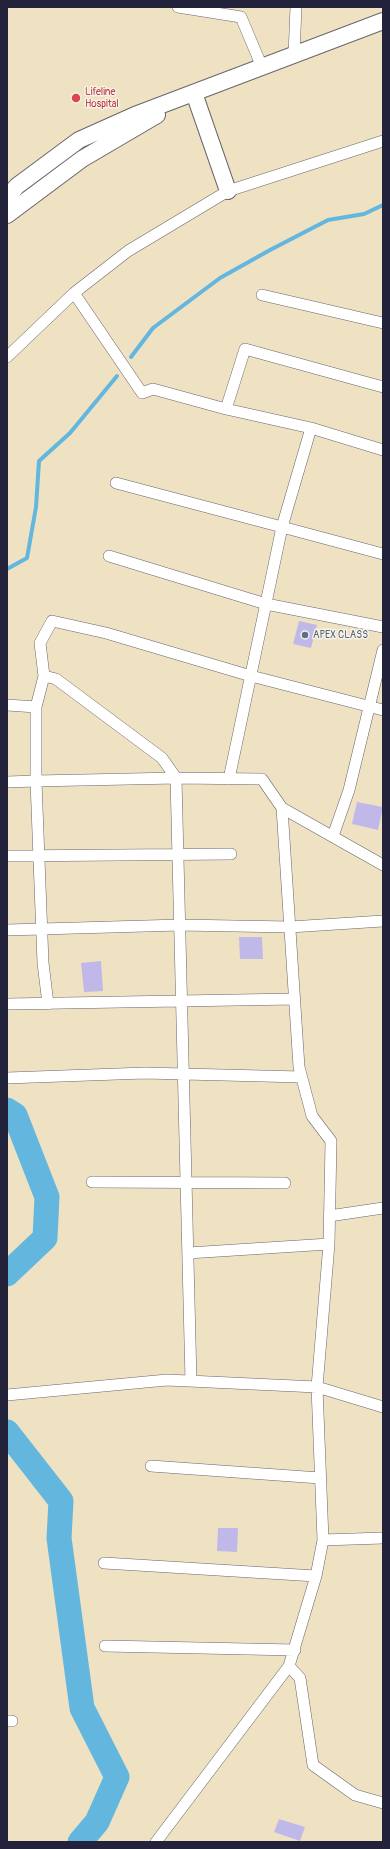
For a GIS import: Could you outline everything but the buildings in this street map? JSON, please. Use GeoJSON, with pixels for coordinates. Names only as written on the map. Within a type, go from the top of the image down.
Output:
{"type":"FeatureCollection","features":[{"type":"Feature","properties":{"kind":"street"},"geometry":{"type":"LineString","coordinates":[[178,7],[241,17],[262,67]]}},
{"type":"Feature","properties":{"kind":"street"},"geometry":{"type":"LineString","coordinates":[[294,55],[296,7]]}},
{"type":"Feature","properties":{"kind":"street"},"geometry":{"type":"LineString","coordinates":[[7,197],[17,186],[79,140],[135,115],[383,21]]}},
{"type":"Feature","properties":{"kind":"street"},"geometry":{"type":"LineString","coordinates":[[194,93],[228,191]]}},
{"type":"Feature","properties":{"kind":"street"},"geometry":{"type":"LineString","coordinates":[[7,215],[82,159],[194,93]]}},
{"type":"Feature","properties":{"kind":"street"},"geometry":{"type":"LineString","coordinates":[[7,357],[74,293],[128,251],[228,191],[383,141]]}},
{"type":"Feature","properties":{"kind":"street"},"geometry":{"type":"LineString","coordinates":[[74,293],[142,393],[153,389],[226,409],[311,428],[383,450]]}},
{"type":"Feature","properties":{"kind":"street"},"geometry":{"type":"LineString","coordinates":[[262,295],[383,322]]}},
{"type":"Feature","properties":{"kind":"street"},"geometry":{"type":"LineString","coordinates":[[226,409],[245,349],[383,387]]}},
{"type":"Feature","properties":{"kind":"street"},"geometry":{"type":"LineString","coordinates":[[229,779],[282,527],[311,428]]}},
{"type":"Feature","properties":{"kind":"street"},"geometry":{"type":"LineString","coordinates":[[116,483],[383,554]]}},
{"type":"Feature","properties":{"kind":"street"},"geometry":{"type":"LineString","coordinates":[[109,556],[266,604],[383,627]]}},
{"type":"Feature","properties":{"kind":"street"},"geometry":{"type":"LineString","coordinates":[[48,1004],[43,963],[36,781],[36,707],[44,676],[40,643],[52,621],[106,633],[251,676],[383,710]]}},
{"type":"Feature","properties":{"kind":"street"},"geometry":{"type":"LineString","coordinates":[[332,836],[349,790],[383,650]]}},
{"type":"Feature","properties":{"kind":"street"},"geometry":{"type":"LineString","coordinates":[[44,676],[56,679],[162,758],[176,778],[191,1381]]}},
{"type":"Feature","properties":{"kind":"street"},"geometry":{"type":"LineString","coordinates":[[7,705],[36,707]]}},
{"type":"Feature","properties":{"kind":"street"},"geometry":{"type":"LineString","coordinates":[[7,782],[176,778],[262,780],[282,808],[383,865]]}},
{"type":"Feature","properties":{"kind":"street"},"geometry":{"type":"LineString","coordinates":[[156,1842],[289,1666],[316,1576],[323,1540],[317,1387],[329,1244],[331,1141],[312,1116],[299,1067],[282,808]]}},
{"type":"Feature","properties":{"kind":"street"},"geometry":{"type":"LineString","coordinates":[[7,856],[231,854]]}},
{"type":"Feature","properties":{"kind":"street"},"geometry":{"type":"LineString","coordinates":[[7,930],[180,925],[290,927],[383,921]]}},
{"type":"Feature","properties":{"kind":"street"},"geometry":{"type":"LineString","coordinates":[[7,1004],[294,999]]}},
{"type":"Feature","properties":{"kind":"street"},"geometry":{"type":"LineString","coordinates":[[7,1078],[146,1073],[301,1077]]}},
{"type":"Feature","properties":{"kind":"street"},"geometry":{"type":"LineString","coordinates":[[92,1182],[285,1183]]}},
{"type":"Feature","properties":{"kind":"street"},"geometry":{"type":"LineString","coordinates":[[329,1216],[383,1208]]}},
{"type":"Feature","properties":{"kind":"street"},"geometry":{"type":"LineString","coordinates":[[188,1253],[329,1244]]}},
{"type":"Feature","properties":{"kind":"street"},"geometry":{"type":"LineString","coordinates":[[7,1396],[168,1380],[317,1387],[383,1407]]}},
{"type":"Feature","properties":{"kind":"street"},"geometry":{"type":"LineString","coordinates":[[151,1466],[320,1478]]}},
{"type":"Feature","properties":{"kind":"street"},"geometry":{"type":"LineString","coordinates":[[323,1540],[383,1538]]}},
{"type":"Feature","properties":{"kind":"street"},"geometry":{"type":"LineString","coordinates":[[104,1563],[316,1576]]}},
{"type":"Feature","properties":{"kind":"street"},"geometry":{"type":"LineString","coordinates":[[106,1646],[295,1650]]}},
{"type":"Feature","properties":{"kind":"street"},"geometry":{"type":"LineString","coordinates":[[289,1666],[300,1678],[313,1764],[355,1795],[383,1803]]}},
{"type":"Feature","properties":{"kind":"waterway"},"geometry":{"type":"LineString","coordinates":[[131,357],[153,328],[220,278],[328,220],[364,214],[383,205]]}},
{"type":"Feature","properties":{"kind":"waterway"},"geometry":{"type":"LineString","coordinates":[[7,569],[27,558],[36,507],[39,461],[70,433],[117,376]]}},
{"type":"Feature","properties":{"kind":"waterway"},"geometry":{"type":"LineString","coordinates":[[7,1110],[15,1115],[47,1197],[45,1238],[7,1274]]}},
{"type":"Feature","properties":{"kind":"waterway"},"geometry":{"type":"LineString","coordinates":[[7,1432],[61,1501],[59,1538],[82,1708],[117,1777],[97,1822],[80,1842]]}},
{"type":"Feature","properties":{"kind":"place","name":"Lifeline Hospital"},"geometry":{"type":"Point","coordinates":[76,98]}},
{"type":"Feature","properties":{"kind":"place","name":"APEX CLASS"},"geometry":{"type":"Point","coordinates":[305,635]}}]}
